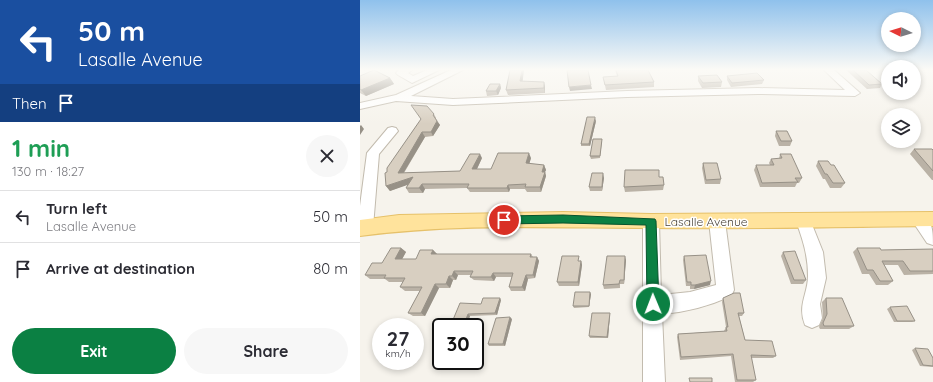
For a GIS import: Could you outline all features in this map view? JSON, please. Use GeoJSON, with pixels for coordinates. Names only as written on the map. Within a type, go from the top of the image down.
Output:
{"type":"FeatureCollection","features":[{"type":"Feature","properties":{"kind":"main road","name":"Lasalle Avenue"},"geometry":{"type":"LineString","coordinates":[[363,228],[399,223],[563,219],[651,221],[926,219]]}},
{"type":"Feature","properties":{"kind":"street"},"geometry":{"type":"LineString","coordinates":[[360,106],[396,98],[417,88]]}},
{"type":"Feature","properties":{"kind":"street"},"geometry":{"type":"LineString","coordinates":[[396,98],[452,102],[635,94],[758,91],[855,93],[849,88]]}},
{"type":"Feature","properties":{"kind":"street"},"geometry":{"type":"LineString","coordinates":[[363,228],[373,153],[392,131]]}},
{"type":"Feature","properties":{"kind":"street"},"geometry":{"type":"LineString","coordinates":[[926,219],[933,238]]}},
{"type":"Feature","properties":{"kind":"street"},"geometry":{"type":"LineString","coordinates":[[651,221],[654,382]]}},
{"type":"Feature","properties":{"kind":"street"},"geometry":{"type":"LineString","coordinates":[[653,304],[671,304],[700,299],[725,290],[717,221]]}},
{"type":"Feature","properties":{"kind":"street"},"geometry":{"type":"LineString","coordinates":[[804,221],[815,252],[818,278],[811,304],[812,318]]}},
{"type":"Feature","properties":{"kind":"building"},"geometry":{"type":"Polygon","coordinates":[[[488,88],[498,88],[496,91],[486,91],[488,88]]]}},
{"type":"Feature","properties":{"kind":"building"},"geometry":{"type":"Polygon","coordinates":[[[506,88],[544,88],[544,88],[506,90],[506,88]]]}},
{"type":"Feature","properties":{"kind":"building"},"geometry":{"type":"Polygon","coordinates":[[[411,105],[427,106],[434,114],[433,115],[437,121],[431,132],[422,132],[398,173],[460,171],[470,154],[480,154],[472,169],[491,169],[498,153],[529,153],[526,163],[544,165],[542,172],[545,172],[540,187],[525,187],[526,184],[508,185],[507,188],[467,188],[469,184],[422,184],[419,188],[406,188],[413,177],[386,186],[385,173],[387,172],[387,168],[421,119],[411,105]]]}},
{"type":"Feature","properties":{"kind":"building"},"geometry":{"type":"Polygon","coordinates":[[[587,117],[595,118],[589,144],[581,144],[587,117]]]}},
{"type":"Feature","properties":{"kind":"building"},"geometry":{"type":"Polygon","coordinates":[[[776,131],[787,131],[792,141],[781,141],[776,131]]]}},
{"type":"Feature","properties":{"kind":"building"},"geometry":{"type":"Polygon","coordinates":[[[593,139],[602,139],[600,156],[590,156],[593,139]]]}},
{"type":"Feature","properties":{"kind":"building"},"geometry":{"type":"Polygon","coordinates":[[[914,149],[933,150],[933,171],[914,149]]]}},
{"type":"Feature","properties":{"kind":"building"},"geometry":{"type":"Polygon","coordinates":[[[780,154],[791,154],[802,178],[795,178],[798,182],[762,183],[756,165],[774,165],[771,159],[782,158],[780,154]]]}},
{"type":"Feature","properties":{"kind":"building"},"geometry":{"type":"Polygon","coordinates":[[[818,161],[828,161],[831,165],[834,165],[845,183],[833,183],[827,174],[825,174],[818,161]]]}},
{"type":"Feature","properties":{"kind":"building"},"geometry":{"type":"Polygon","coordinates":[[[703,163],[717,163],[721,179],[706,180],[703,163]]]}},
{"type":"Feature","properties":{"kind":"building"},"geometry":{"type":"Polygon","coordinates":[[[625,170],[659,170],[659,177],[663,177],[664,185],[624,187],[625,170]]]}},
{"type":"Feature","properties":{"kind":"building"},"geometry":{"type":"Polygon","coordinates":[[[592,173],[603,173],[602,187],[589,187],[592,173]]]}},
{"type":"Feature","properties":{"kind":"building"},"geometry":{"type":"Polygon","coordinates":[[[391,248],[401,248],[395,259],[416,259],[420,250],[433,250],[431,254],[531,254],[530,257],[537,257],[533,275],[526,275],[522,287],[509,287],[513,273],[493,273],[491,277],[470,277],[473,271],[454,271],[452,276],[449,276],[446,284],[435,284],[421,313],[408,313],[422,287],[400,287],[405,278],[384,278],[386,275],[365,275],[372,263],[382,263],[391,248]]]}},
{"type":"Feature","properties":{"kind":"building"},"geometry":{"type":"Polygon","coordinates":[[[857,248],[880,248],[881,250],[933,249],[933,271],[910,271],[903,261],[882,261],[893,281],[880,281],[873,270],[867,270],[857,248]]]}},
{"type":"Feature","properties":{"kind":"building"},"geometry":{"type":"Polygon","coordinates":[[[795,251],[806,280],[794,280],[783,252],[795,251]]]}},
{"type":"Feature","properties":{"kind":"building"},"geometry":{"type":"Polygon","coordinates":[[[706,255],[711,281],[691,285],[691,282],[687,282],[684,256],[706,255]]]}},
{"type":"Feature","properties":{"kind":"building"},"geometry":{"type":"Polygon","coordinates":[[[562,256],[579,256],[578,261],[581,261],[578,282],[557,282],[562,256]]]}},
{"type":"Feature","properties":{"kind":"building"},"geometry":{"type":"Polygon","coordinates":[[[607,256],[625,256],[624,280],[620,280],[619,284],[603,285],[607,256]]]}},
{"type":"Feature","properties":{"kind":"building"},"geometry":{"type":"Polygon","coordinates":[[[575,292],[590,292],[589,306],[573,306],[575,292]]]}},
{"type":"Feature","properties":{"kind":"building"},"geometry":{"type":"Polygon","coordinates":[[[734,293],[740,293],[744,313],[738,313],[745,340],[772,341],[776,356],[751,355],[756,380],[737,380],[733,354],[681,357],[678,334],[727,331],[726,327],[728,327],[723,298],[734,293]]]}},
{"type":"Feature","properties":{"kind":"building"},"geometry":{"type":"Polygon","coordinates":[[[483,298],[500,298],[495,313],[468,314],[466,318],[454,318],[460,303],[481,304],[483,298]]]}},
{"type":"Feature","properties":{"kind":"building"},"geometry":{"type":"Polygon","coordinates":[[[826,298],[842,298],[854,326],[824,326],[823,323],[827,314],[826,298]]]}},
{"type":"Feature","properties":{"kind":"building"},"geometry":{"type":"Polygon","coordinates":[[[907,306],[915,321],[897,321],[890,307],[907,306]]]}},
{"type":"Feature","properties":{"kind":"building"},"geometry":{"type":"Polygon","coordinates":[[[592,313],[610,313],[607,337],[589,336],[592,313]]]}},
{"type":"Feature","properties":{"kind":"building"},"geometry":{"type":"Polygon","coordinates":[[[510,317],[503,344],[488,344],[496,318],[510,317]]]}},
{"type":"Feature","properties":{"kind":"building"},"geometry":{"type":"Polygon","coordinates":[[[915,348],[928,349],[933,358],[933,366],[923,365],[915,348]]]}},
{"type":"Feature","properties":{"kind":"building"},"geometry":{"type":"Polygon","coordinates":[[[689,378],[712,378],[712,382],[690,382],[689,378]]]}},
{"type":"Feature","properties":{"kind":"route"},"geometry":{"type":"LineString","coordinates":[[504,220],[563,219],[651,221],[653,304]]}}]}
